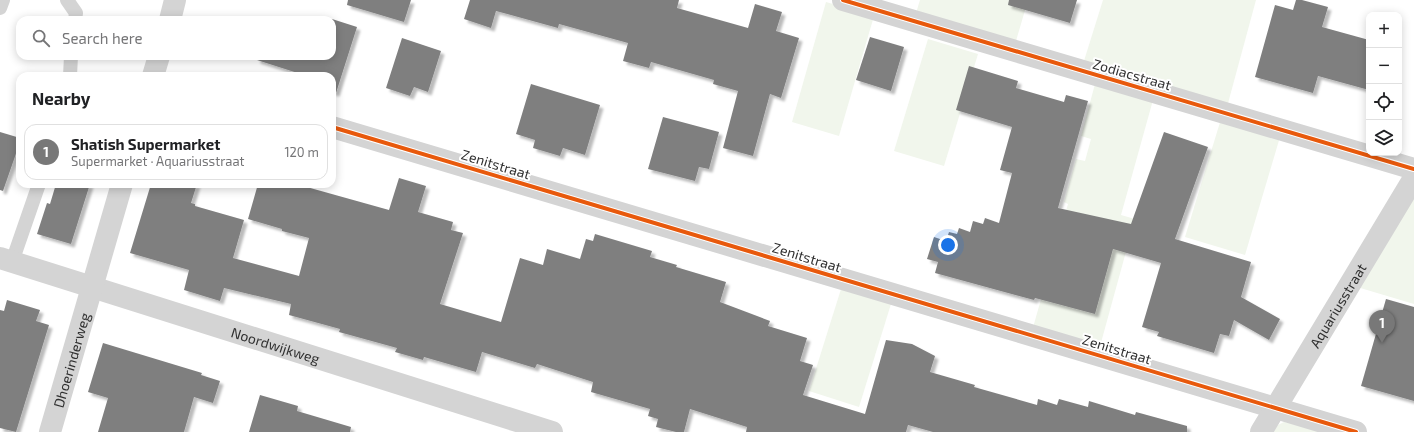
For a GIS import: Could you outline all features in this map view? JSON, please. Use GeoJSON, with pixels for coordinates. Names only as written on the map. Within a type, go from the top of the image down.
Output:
{"type":"FeatureCollection","features":[{"type":"Feature","properties":{"kind":"street"},"geometry":{"type":"LineString","coordinates":[[171,16],[175,0]]}},
{"type":"Feature","properties":{"kind":"street","name":"Zodiacstraat"},"geometry":{"type":"LineString","coordinates":[[843,0],[1414,169]]}},
{"type":"Feature","properties":{"kind":"street","name":"Zenitstraat"},"geometry":{"type":"LineString","coordinates":[[336,128],[1356,432]]}},
{"type":"Feature","properties":{"kind":"street","name":"Aquariusstraat"},"geometry":{"type":"LineString","coordinates":[[1261,432],[1414,178]]}},
{"type":"Feature","properties":{"kind":"street","name":"Dhoerinderweg"},"geometry":{"type":"LineString","coordinates":[[50,432],[121,188]]}},
{"type":"Feature","properties":{"kind":"street","name":"Noordwijkweg"},"geometry":{"type":"LineString","coordinates":[[6,260],[552,432]]}},
{"type":"Feature","properties":{"kind":"lane"},"geometry":{"type":"LineString","coordinates":[[0,8],[3,0]]}},
{"type":"Feature","properties":{"kind":"lane"},"geometry":{"type":"LineString","coordinates":[[67,0],[76,14],[76,16]]}},
{"type":"Feature","properties":{"kind":"lane"},"geometry":{"type":"LineString","coordinates":[[70,72],[71,60]]}},
{"type":"Feature","properties":{"kind":"lane"},"geometry":{"type":"LineString","coordinates":[[6,260],[36,188]]}},
{"type":"Feature","properties":{"kind":"shaded area"},"geometry":{"type":"Polygon","coordinates":[[[920,0],[1028,0],[1016,41],[916,13],[920,0]]]}},
{"type":"Feature","properties":{"kind":"shaded area"},"geometry":{"type":"Polygon","coordinates":[[[1103,0],[1256,0],[1227,107],[1083,64],[1103,0]]]}},
{"type":"Feature","properties":{"kind":"shaded area"},"geometry":{"type":"Polygon","coordinates":[[[826,2],[874,16],[839,136],[792,122],[826,2]]]}},
{"type":"Feature","properties":{"kind":"shaded area"},"geometry":{"type":"Polygon","coordinates":[[[928,39],[978,54],[944,166],[894,151],[928,39]]]}},
{"type":"Feature","properties":{"kind":"shaded area"},"geometry":{"type":"Polygon","coordinates":[[[1095,84],[1153,100],[1121,215],[1135,219],[1099,350],[1032,331],[1068,204],[1064,202],[1076,159],[1085,161],[1091,139],[1081,136],[1095,84]]]}},
{"type":"Feature","properties":{"kind":"shaded area"},"geometry":{"type":"Polygon","coordinates":[[[1221,119],[1280,137],[1245,255],[1185,237],[1221,119]]]}},
{"type":"Feature","properties":{"kind":"shaded area"},"geometry":{"type":"Polygon","coordinates":[[[1414,198],[1414,304],[1357,287],[1414,198]]]}},
{"type":"Feature","properties":{"kind":"shaded area"},"geometry":{"type":"Polygon","coordinates":[[[841,289],[891,304],[859,407],[809,391],[841,289]]]}},
{"type":"Feature","properties":{"kind":"shaded area"},"geometry":{"type":"Polygon","coordinates":[[[1284,422],[1335,432],[1272,432],[1276,426],[1284,422]]]}},
{"type":"Feature","properties":{"kind":"building"},"geometry":{"type":"Polygon","coordinates":[[[348,0],[411,0],[404,22],[347,5],[348,0]]]}},
{"type":"Feature","properties":{"kind":"building"},"geometry":{"type":"Polygon","coordinates":[[[470,0],[679,0],[677,8],[748,28],[755,4],[782,12],[776,31],[799,38],[781,98],[770,94],[753,156],[723,148],[738,91],[713,84],[714,80],[651,62],[649,68],[623,61],[628,43],[559,24],[558,28],[496,11],[491,28],[464,19],[470,0]]]}},
{"type":"Feature","properties":{"kind":"building"},"geometry":{"type":"Polygon","coordinates":[[[1009,0],[1077,0],[1070,23],[1008,5],[1009,0]]]}},
{"type":"Feature","properties":{"kind":"building"},"geometry":{"type":"Polygon","coordinates":[[[1296,0],[1302,0],[1328,7],[1322,27],[1366,39],[1366,89],[1318,76],[1313,93],[1255,77],[1275,5],[1293,10],[1296,0]]]}},
{"type":"Feature","properties":{"kind":"building"},"geometry":{"type":"Polygon","coordinates":[[[336,20],[357,27],[336,93],[336,72],[294,72],[257,60],[336,60],[336,20]]]}},
{"type":"Feature","properties":{"kind":"building"},"geometry":{"type":"Polygon","coordinates":[[[870,37],[904,47],[891,91],[856,80],[870,37]]]}},
{"type":"Feature","properties":{"kind":"building"},"geometry":{"type":"Polygon","coordinates":[[[402,38],[441,51],[428,92],[414,87],[410,96],[386,88],[402,38]]]}},
{"type":"Feature","properties":{"kind":"building"},"geometry":{"type":"Polygon","coordinates":[[[969,66],[1018,81],[1016,88],[1064,102],[1066,95],[1088,101],[1058,208],[1131,224],[1164,132],[1208,147],[1175,239],[1251,262],[1241,297],[1280,319],[1269,340],[1234,320],[1229,336],[1220,334],[1214,353],[1157,336],[1159,332],[1142,327],[1161,263],[1113,249],[1095,314],[1035,298],[1034,300],[935,273],[938,262],[927,259],[934,237],[946,241],[949,232],[957,234],[959,228],[970,232],[973,221],[983,224],[985,218],[999,223],[1012,173],[1000,170],[1012,127],[956,110],[969,66]]]}},
{"type":"Feature","properties":{"kind":"building"},"geometry":{"type":"Polygon","coordinates":[[[531,84],[600,105],[585,155],[563,148],[560,156],[533,148],[535,140],[516,134],[531,84]]]}},
{"type":"Feature","properties":{"kind":"building"},"geometry":{"type":"Polygon","coordinates":[[[663,117],[719,132],[709,169],[699,167],[695,181],[648,169],[663,117]]]}},
{"type":"Feature","properties":{"kind":"building"},"geometry":{"type":"Polygon","coordinates":[[[0,132],[16,137],[16,154],[3,191],[0,190],[0,132]]]}},
{"type":"Feature","properties":{"kind":"building"},"geometry":{"type":"Polygon","coordinates":[[[399,178],[426,186],[418,212],[453,222],[451,230],[463,233],[440,304],[501,322],[520,258],[543,265],[547,249],[580,259],[586,239],[593,241],[595,234],[652,251],[650,257],[677,265],[676,267],[726,282],[720,302],[770,321],[768,326],[807,338],[800,361],[813,365],[803,395],[865,414],[886,340],[912,344],[935,356],[930,372],[975,385],[974,387],[1037,405],[1038,399],[1057,405],[1059,399],[1088,407],[1089,401],[1135,415],[1136,412],[1187,426],[1187,432],[933,432],[908,425],[906,432],[746,432],[747,427],[690,409],[684,432],[676,432],[656,427],[658,419],[648,416],[650,409],[591,392],[593,382],[537,364],[535,368],[482,352],[476,372],[424,357],[423,360],[395,352],[397,348],[339,332],[340,329],[289,315],[291,304],[224,288],[220,301],[184,290],[189,270],[130,253],[150,188],[196,188],[191,203],[195,204],[195,206],[244,220],[233,258],[299,276],[309,238],[282,231],[282,229],[248,219],[257,188],[310,188],[389,210],[399,178]]]}},
{"type":"Feature","properties":{"kind":"building"},"geometry":{"type":"Polygon","coordinates":[[[55,188],[89,188],[71,244],[37,234],[47,203],[50,204],[55,188]]]}},
{"type":"Feature","properties":{"kind":"building"},"geometry":{"type":"Polygon","coordinates":[[[1386,299],[1414,307],[1414,401],[1361,386],[1386,299]]]}},
{"type":"Feature","properties":{"kind":"building"},"geometry":{"type":"Polygon","coordinates":[[[7,300],[40,310],[36,321],[49,325],[16,432],[0,428],[0,310],[4,311],[7,300]]]}},
{"type":"Feature","properties":{"kind":"building"},"geometry":{"type":"Polygon","coordinates":[[[103,343],[202,373],[201,375],[220,381],[213,403],[194,397],[184,432],[98,432],[108,398],[88,392],[103,343]]]}},
{"type":"Feature","properties":{"kind":"building"},"geometry":{"type":"Polygon","coordinates":[[[260,395],[298,406],[297,411],[351,427],[350,432],[249,432],[260,395]]]}},
{"type":"Feature","properties":{"kind":"cycle path"},"geometry":{"type":"LineString","coordinates":[[843,0],[1414,169]]}},
{"type":"Feature","properties":{"kind":"cycle path"},"geometry":{"type":"LineString","coordinates":[[336,128],[1356,432]]}},
{"type":"Feature","properties":{"kind":"place","name":"Shatish Supermarket"},"geometry":{"type":"Point","coordinates":[1382,343]}}]}
